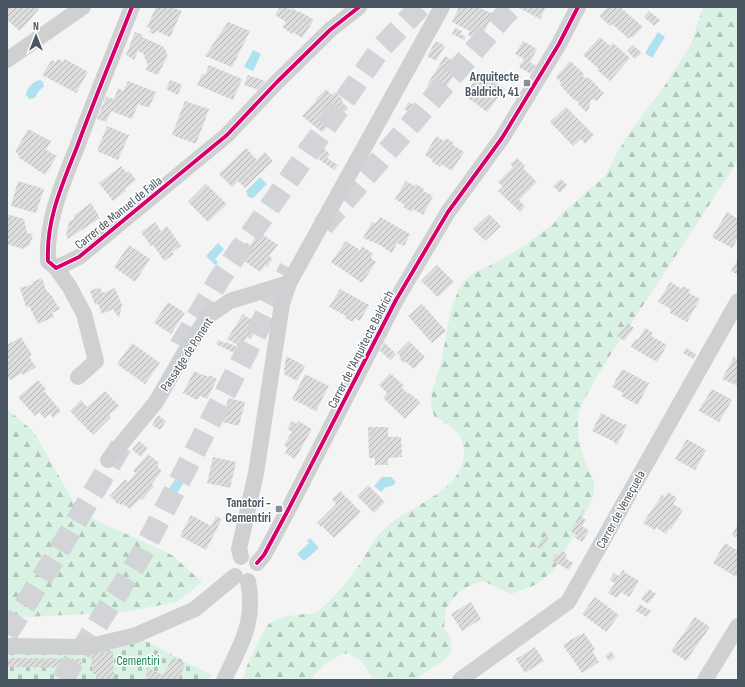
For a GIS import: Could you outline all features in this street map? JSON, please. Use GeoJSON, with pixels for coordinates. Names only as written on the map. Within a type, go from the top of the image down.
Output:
{"type":"FeatureCollection","features":[{"type":"Feature","properties":{"kind":"street"},"geometry":{"type":"LineString","coordinates":[[7,60],[83,7]]}},
{"type":"Feature","properties":{"kind":"street"},"geometry":{"type":"LineString","coordinates":[[78,377],[96,361],[84,314],[69,286],[56,268],[48,261],[47,246],[53,209],[132,7]]}},
{"type":"Feature","properties":{"kind":"street","name":"Carrer de Manuel de Falla"},"geometry":{"type":"LineString","coordinates":[[56,268],[79,257],[227,136],[277,82],[330,30],[359,7]]}},
{"type":"Feature","properties":{"kind":"street"},"geometry":{"type":"LineString","coordinates":[[241,557],[240,549],[256,473],[282,304],[289,283],[442,7]]}},
{"type":"Feature","properties":{"kind":"street","name":"Carrer de l'Arquitecte Baldrich"},"geometry":{"type":"LineString","coordinates":[[257,563],[264,555],[287,512],[396,300],[448,212],[502,138],[559,44],[578,7]]}},
{"type":"Feature","properties":{"kind":"street","name":"Passatge de Ponent"},"geometry":{"type":"LineString","coordinates":[[108,460],[156,402],[207,317],[230,301],[289,283]]}},
{"type":"Feature","properties":{"kind":"street","name":"Carrer de Veneçuela"},"geometry":{"type":"LineString","coordinates":[[460,680],[568,602],[738,300]]}},
{"type":"Feature","properties":{"kind":"street"},"geometry":{"type":"LineString","coordinates":[[7,646],[87,647],[136,636],[195,609],[242,578],[254,579],[258,569],[257,563],[250,557],[241,557],[236,560],[233,565],[233,571],[242,578],[251,595],[250,613],[246,632],[224,680]]}},
{"type":"Feature","properties":{"kind":"street"},"geometry":{"type":"LineString","coordinates":[[704,680],[738,626]]}},
{"type":"Feature","properties":{"kind":"green space"},"geometry":{"type":"Polygon","coordinates":[[[703,7],[738,7],[738,160],[605,363],[583,401],[578,414],[578,437],[585,462],[594,481],[594,492],[591,503],[562,557],[552,572],[535,585],[511,594],[483,581],[467,587],[457,594],[446,608],[444,627],[450,637],[452,651],[444,660],[415,680],[374,680],[361,661],[348,653],[331,660],[319,670],[311,680],[242,680],[254,651],[268,625],[276,619],[312,614],[320,609],[346,583],[383,530],[405,514],[432,498],[454,478],[461,467],[464,453],[462,440],[459,434],[451,426],[434,416],[431,405],[432,392],[441,363],[451,309],[459,289],[465,280],[475,272],[486,268],[525,245],[554,223],[562,213],[605,176],[618,151],[645,111],[660,93],[690,46],[703,7]]]}},
{"type":"Feature","properties":{"kind":"green space"},"geometry":{"type":"Polygon","coordinates":[[[7,409],[33,431],[80,513],[172,555],[202,582],[177,602],[124,612],[7,618],[7,409]]]}},
{"type":"Feature","properties":{"kind":"green space","name":"Cementiri"},"geometry":{"type":"Polygon","coordinates":[[[142,639],[211,675],[208,680],[7,680],[7,649],[142,639]]]}},
{"type":"Feature","properties":{"kind":"water"},"geometry":{"type":"Polygon","coordinates":[[[658,32],[665,37],[652,58],[645,53],[658,32]]]}},
{"type":"Feature","properties":{"kind":"water"},"geometry":{"type":"Polygon","coordinates":[[[253,50],[261,54],[253,71],[244,67],[253,50]]]}},
{"type":"Feature","properties":{"kind":"water"},"geometry":{"type":"Polygon","coordinates":[[[40,80],[43,82],[44,86],[35,98],[29,99],[26,95],[28,90],[33,83],[40,80]]]}},
{"type":"Feature","properties":{"kind":"water"},"geometry":{"type":"Polygon","coordinates":[[[260,177],[267,184],[253,198],[248,197],[246,191],[260,177]]]}},
{"type":"Feature","properties":{"kind":"water"},"geometry":{"type":"Polygon","coordinates":[[[218,243],[224,249],[215,259],[218,262],[215,265],[206,256],[218,243]]]}},
{"type":"Feature","properties":{"kind":"water"},"geometry":{"type":"Polygon","coordinates":[[[177,477],[184,482],[173,500],[170,498],[165,500],[164,496],[177,477]]]}},
{"type":"Feature","properties":{"kind":"water"},"geometry":{"type":"Polygon","coordinates":[[[382,477],[391,477],[396,482],[392,486],[386,487],[381,492],[374,486],[382,477]]]}},
{"type":"Feature","properties":{"kind":"water"},"geometry":{"type":"Polygon","coordinates":[[[310,538],[319,548],[304,561],[297,554],[309,543],[307,541],[310,538]]]}},
{"type":"Feature","properties":{"kind":"building"},"geometry":{"type":"Polygon","coordinates":[[[7,7],[37,7],[39,9],[20,31],[7,20],[7,7]]]}},
{"type":"Feature","properties":{"kind":"building"},"geometry":{"type":"Polygon","coordinates":[[[156,7],[172,7],[182,11],[170,37],[156,31],[154,34],[149,32],[151,29],[147,27],[156,7]]]}},
{"type":"Feature","properties":{"kind":"building"},"geometry":{"type":"Polygon","coordinates":[[[280,7],[287,7],[291,10],[292,8],[314,20],[302,38],[293,32],[292,34],[282,27],[286,22],[275,15],[280,7]]]}},
{"type":"Feature","properties":{"kind":"building"},"geometry":{"type":"Polygon","coordinates":[[[459,7],[478,7],[493,14],[480,41],[468,35],[470,31],[452,22],[459,7]]]}},
{"type":"Feature","properties":{"kind":"building"},"geometry":{"type":"Polygon","coordinates":[[[517,7],[546,7],[540,19],[517,7]]]}},
{"type":"Feature","properties":{"kind":"building"},"geometry":{"type":"Polygon","coordinates":[[[608,7],[620,7],[643,27],[632,38],[630,36],[629,39],[612,24],[610,26],[599,16],[608,7]]]}},
{"type":"Feature","properties":{"kind":"building"},"geometry":{"type":"Polygon","coordinates":[[[649,11],[660,20],[654,26],[644,17],[649,11]]]}},
{"type":"Feature","properties":{"kind":"building"},"geometry":{"type":"Polygon","coordinates":[[[228,22],[250,31],[232,67],[205,56],[228,22]]]}},
{"type":"Feature","properties":{"kind":"building"},"geometry":{"type":"Polygon","coordinates":[[[455,28],[462,31],[461,34],[466,37],[464,40],[452,34],[455,28]]]}},
{"type":"Feature","properties":{"kind":"building"},"geometry":{"type":"Polygon","coordinates":[[[135,32],[143,35],[142,37],[162,46],[165,49],[167,57],[158,75],[146,70],[148,64],[143,53],[138,51],[134,60],[126,55],[135,32]]]}},
{"type":"Feature","properties":{"kind":"building"},"geometry":{"type":"Polygon","coordinates":[[[600,37],[610,46],[613,43],[630,58],[610,81],[583,55],[600,37]]]}},
{"type":"Feature","properties":{"kind":"building"},"geometry":{"type":"Polygon","coordinates":[[[436,41],[445,46],[436,61],[427,56],[436,41]]]}},
{"type":"Feature","properties":{"kind":"building"},"geometry":{"type":"Polygon","coordinates":[[[523,41],[537,49],[530,62],[536,66],[531,74],[519,67],[524,59],[515,54],[523,41]]]}},
{"type":"Feature","properties":{"kind":"building"},"geometry":{"type":"Polygon","coordinates":[[[633,45],[642,53],[635,59],[627,51],[633,45]]]}},
{"type":"Feature","properties":{"kind":"building"},"geometry":{"type":"Polygon","coordinates":[[[445,56],[460,65],[444,91],[439,88],[437,91],[427,85],[445,56]]]}},
{"type":"Feature","properties":{"kind":"building"},"geometry":{"type":"Polygon","coordinates":[[[58,59],[63,62],[65,59],[88,72],[76,93],[42,75],[52,60],[55,62],[58,59]]]}},
{"type":"Feature","properties":{"kind":"building"},"geometry":{"type":"Polygon","coordinates":[[[570,61],[584,74],[583,77],[589,78],[604,93],[597,101],[591,99],[589,109],[586,112],[578,104],[578,101],[574,100],[560,85],[561,83],[556,77],[570,61]]]}},
{"type":"Feature","properties":{"kind":"building"},"geometry":{"type":"Polygon","coordinates":[[[209,65],[242,79],[233,100],[197,85],[202,74],[205,75],[209,65]]]}},
{"type":"Feature","properties":{"kind":"building"},"geometry":{"type":"Polygon","coordinates":[[[481,72],[505,89],[487,112],[464,95],[481,72]]]}},
{"type":"Feature","properties":{"kind":"building"},"geometry":{"type":"Polygon","coordinates":[[[248,75],[266,81],[258,90],[244,85],[248,75]]]}},
{"type":"Feature","properties":{"kind":"building"},"geometry":{"type":"Polygon","coordinates":[[[170,80],[182,85],[178,95],[166,89],[170,80]]]}},
{"type":"Feature","properties":{"kind":"building"},"geometry":{"type":"Polygon","coordinates":[[[128,81],[156,92],[149,108],[138,104],[132,119],[111,111],[106,122],[97,119],[106,97],[114,99],[118,88],[123,91],[128,81]]]}},
{"type":"Feature","properties":{"kind":"building"},"geometry":{"type":"Polygon","coordinates":[[[326,89],[332,95],[335,92],[348,108],[322,132],[302,116],[326,89]]]}},
{"type":"Feature","properties":{"kind":"building"},"geometry":{"type":"Polygon","coordinates":[[[185,101],[209,109],[196,144],[172,135],[185,101]]]}},
{"type":"Feature","properties":{"kind":"building"},"geometry":{"type":"Polygon","coordinates":[[[409,102],[423,111],[418,118],[404,109],[409,102]]]}},
{"type":"Feature","properties":{"kind":"building"},"geometry":{"type":"Polygon","coordinates":[[[566,107],[594,135],[585,144],[581,139],[573,146],[550,122],[566,107]]]}},
{"type":"Feature","properties":{"kind":"building"},"geometry":{"type":"Polygon","coordinates":[[[107,126],[129,135],[118,160],[97,151],[107,126]]]}},
{"type":"Feature","properties":{"kind":"building"},"geometry":{"type":"Polygon","coordinates":[[[28,129],[51,141],[46,150],[57,156],[45,175],[18,157],[19,155],[15,152],[28,129]]]}},
{"type":"Feature","properties":{"kind":"building"},"geometry":{"type":"Polygon","coordinates":[[[436,136],[444,141],[446,138],[454,143],[453,145],[464,152],[452,171],[441,164],[440,167],[425,155],[436,136]]]}},
{"type":"Feature","properties":{"kind":"building"},"geometry":{"type":"Polygon","coordinates":[[[305,137],[319,147],[312,155],[299,145],[305,137]]]}},
{"type":"Feature","properties":{"kind":"building"},"geometry":{"type":"Polygon","coordinates":[[[246,148],[257,160],[265,152],[273,161],[245,188],[238,181],[232,187],[219,174],[246,148]]]}},
{"type":"Feature","properties":{"kind":"building"},"geometry":{"type":"Polygon","coordinates":[[[323,148],[330,154],[327,158],[338,165],[334,170],[317,158],[323,148]]]}},
{"type":"Feature","properties":{"kind":"building"},"geometry":{"type":"Polygon","coordinates":[[[517,158],[525,166],[523,168],[537,182],[519,200],[525,206],[520,212],[498,191],[503,187],[498,182],[513,167],[510,164],[517,158]]]}},
{"type":"Feature","properties":{"kind":"building"},"geometry":{"type":"Polygon","coordinates":[[[121,166],[127,173],[129,171],[136,180],[125,189],[126,191],[113,201],[99,183],[121,166]]]}},
{"type":"Feature","properties":{"kind":"building"},"geometry":{"type":"Polygon","coordinates":[[[561,179],[567,185],[560,193],[553,186],[561,179]]]}},
{"type":"Feature","properties":{"kind":"building"},"geometry":{"type":"Polygon","coordinates":[[[18,181],[44,189],[36,213],[11,206],[18,181]]]}},
{"type":"Feature","properties":{"kind":"building"},"geometry":{"type":"Polygon","coordinates":[[[406,181],[415,186],[416,184],[424,189],[423,191],[433,196],[423,215],[413,209],[412,212],[403,207],[405,205],[395,199],[406,181]]]}},
{"type":"Feature","properties":{"kind":"building"},"geometry":{"type":"Polygon","coordinates":[[[206,184],[227,204],[208,222],[188,202],[206,184]]]}},
{"type":"Feature","properties":{"kind":"building"},"geometry":{"type":"Polygon","coordinates":[[[91,203],[100,218],[68,239],[66,235],[69,222],[75,218],[73,216],[91,203]]]}},
{"type":"Feature","properties":{"kind":"building"},"geometry":{"type":"Polygon","coordinates":[[[727,212],[738,219],[738,238],[732,248],[712,237],[727,212]]]}},
{"type":"Feature","properties":{"kind":"building"},"geometry":{"type":"Polygon","coordinates":[[[7,214],[24,219],[27,233],[33,234],[30,245],[23,249],[7,244],[7,214]]]}},
{"type":"Feature","properties":{"kind":"building"},"geometry":{"type":"Polygon","coordinates":[[[489,214],[501,226],[485,241],[473,229],[489,214]]]}},
{"type":"Feature","properties":{"kind":"building"},"geometry":{"type":"Polygon","coordinates":[[[380,217],[410,234],[404,246],[397,243],[392,253],[378,244],[363,238],[372,222],[376,223],[380,217]]]}},
{"type":"Feature","properties":{"kind":"building"},"geometry":{"type":"Polygon","coordinates":[[[155,222],[161,231],[167,226],[181,246],[172,252],[174,254],[164,261],[153,245],[151,246],[141,232],[155,222]]]}},
{"type":"Feature","properties":{"kind":"building"},"geometry":{"type":"Polygon","coordinates":[[[259,232],[278,245],[269,256],[273,259],[267,267],[266,265],[260,272],[236,255],[246,242],[250,245],[259,232]]]}},
{"type":"Feature","properties":{"kind":"building"},"geometry":{"type":"Polygon","coordinates":[[[346,241],[360,250],[362,246],[373,254],[371,258],[376,262],[362,283],[331,262],[346,241]]]}},
{"type":"Feature","properties":{"kind":"building"},"geometry":{"type":"Polygon","coordinates":[[[129,245],[150,259],[135,282],[114,267],[129,245]]]}},
{"type":"Feature","properties":{"kind":"building"},"geometry":{"type":"Polygon","coordinates":[[[738,259],[738,275],[731,271],[738,259]]]}},
{"type":"Feature","properties":{"kind":"building"},"geometry":{"type":"Polygon","coordinates":[[[437,265],[454,282],[438,297],[421,281],[437,265]]]}},
{"type":"Feature","properties":{"kind":"building"},"geometry":{"type":"Polygon","coordinates":[[[42,278],[46,290],[60,309],[52,313],[54,317],[38,324],[29,306],[26,307],[20,288],[33,284],[32,282],[42,278]]]}},
{"type":"Feature","properties":{"kind":"building"},"geometry":{"type":"Polygon","coordinates":[[[670,282],[682,289],[683,286],[690,290],[689,293],[700,299],[687,322],[670,313],[671,309],[658,302],[670,282]]]}},
{"type":"Feature","properties":{"kind":"building"},"geometry":{"type":"Polygon","coordinates":[[[100,287],[102,293],[115,288],[122,305],[119,318],[113,309],[102,314],[98,304],[95,305],[90,291],[100,287]]]}},
{"type":"Feature","properties":{"kind":"building"},"geometry":{"type":"Polygon","coordinates":[[[340,289],[369,305],[360,321],[355,318],[353,322],[345,318],[346,316],[329,307],[340,289]]]}},
{"type":"Feature","properties":{"kind":"building"},"geometry":{"type":"Polygon","coordinates":[[[168,302],[185,313],[171,334],[154,323],[168,302]]]}},
{"type":"Feature","properties":{"kind":"building"},"geometry":{"type":"Polygon","coordinates":[[[422,304],[446,331],[432,343],[408,316],[422,304]]]}},
{"type":"Feature","properties":{"kind":"building"},"geometry":{"type":"Polygon","coordinates":[[[243,314],[259,325],[250,339],[247,337],[241,347],[227,339],[243,314]]]}},
{"type":"Feature","properties":{"kind":"building"},"geometry":{"type":"Polygon","coordinates":[[[628,323],[634,328],[624,341],[617,336],[628,323]]]}},
{"type":"Feature","properties":{"kind":"building"},"geometry":{"type":"Polygon","coordinates":[[[645,328],[653,333],[651,336],[667,345],[657,362],[631,347],[635,339],[638,340],[645,328]]]}},
{"type":"Feature","properties":{"kind":"building"},"geometry":{"type":"Polygon","coordinates":[[[21,337],[32,355],[29,357],[36,367],[23,375],[22,373],[10,380],[7,376],[7,345],[21,337]]]}},
{"type":"Feature","properties":{"kind":"building"},"geometry":{"type":"Polygon","coordinates":[[[218,340],[237,347],[234,353],[216,344],[218,340]]]}},
{"type":"Feature","properties":{"kind":"building"},"geometry":{"type":"Polygon","coordinates":[[[409,341],[425,357],[414,369],[406,362],[404,363],[399,358],[401,357],[397,353],[409,341]]]}},
{"type":"Feature","properties":{"kind":"building"},"geometry":{"type":"Polygon","coordinates":[[[384,342],[396,354],[390,360],[380,351],[384,342]]]}},
{"type":"Feature","properties":{"kind":"building"},"geometry":{"type":"Polygon","coordinates":[[[132,343],[160,363],[145,384],[117,364],[132,343]]]}},
{"type":"Feature","properties":{"kind":"building"},"geometry":{"type":"Polygon","coordinates":[[[686,348],[696,354],[693,359],[683,353],[686,348]]]}},
{"type":"Feature","properties":{"kind":"building"},"geometry":{"type":"Polygon","coordinates":[[[286,356],[305,366],[297,381],[284,374],[286,356]]]}},
{"type":"Feature","properties":{"kind":"building"},"geometry":{"type":"Polygon","coordinates":[[[734,357],[738,360],[738,386],[722,379],[734,357]]]}},
{"type":"Feature","properties":{"kind":"building"},"geometry":{"type":"Polygon","coordinates":[[[622,369],[649,383],[638,405],[621,396],[623,393],[612,387],[622,369]]]}},
{"type":"Feature","properties":{"kind":"building"},"geometry":{"type":"Polygon","coordinates":[[[194,371],[217,379],[207,399],[200,396],[197,400],[183,393],[194,371]]]}},
{"type":"Feature","properties":{"kind":"building"},"geometry":{"type":"Polygon","coordinates":[[[390,373],[404,386],[402,388],[407,393],[408,392],[420,402],[405,419],[383,398],[387,393],[379,385],[390,373]]]}},
{"type":"Feature","properties":{"kind":"building"},"geometry":{"type":"Polygon","coordinates":[[[305,374],[329,386],[316,411],[292,399],[305,374]]]}},
{"type":"Feature","properties":{"kind":"building"},"geometry":{"type":"Polygon","coordinates":[[[38,380],[46,389],[44,391],[61,411],[53,418],[50,414],[44,418],[39,412],[35,416],[18,397],[38,380]]]}},
{"type":"Feature","properties":{"kind":"building"},"geometry":{"type":"Polygon","coordinates":[[[712,389],[732,400],[719,422],[699,411],[712,389]]]}},
{"type":"Feature","properties":{"kind":"building"},"geometry":{"type":"Polygon","coordinates":[[[105,391],[119,406],[109,415],[111,417],[93,435],[70,411],[81,400],[87,407],[105,391]]]}},
{"type":"Feature","properties":{"kind":"building"},"geometry":{"type":"Polygon","coordinates":[[[228,398],[245,402],[239,426],[222,422],[228,398]]]}},
{"type":"Feature","properties":{"kind":"building"},"geometry":{"type":"Polygon","coordinates":[[[601,413],[624,425],[627,425],[617,445],[614,443],[615,442],[592,431],[601,413]]]}},
{"type":"Feature","properties":{"kind":"building"},"geometry":{"type":"Polygon","coordinates":[[[158,415],[166,421],[160,430],[152,425],[158,415]]]}},
{"type":"Feature","properties":{"kind":"building"},"geometry":{"type":"Polygon","coordinates":[[[292,421],[297,424],[298,421],[312,429],[295,459],[285,453],[288,448],[284,445],[292,432],[287,429],[292,421]]]}},
{"type":"Feature","properties":{"kind":"building"},"geometry":{"type":"Polygon","coordinates":[[[368,427],[388,427],[388,437],[401,437],[402,457],[388,458],[388,465],[375,465],[375,458],[369,458],[368,427]]]}},
{"type":"Feature","properties":{"kind":"building"},"geometry":{"type":"Polygon","coordinates":[[[687,439],[706,450],[695,470],[675,459],[687,439]]]}},
{"type":"Feature","properties":{"kind":"building"},"geometry":{"type":"Polygon","coordinates":[[[139,441],[148,448],[141,457],[132,450],[139,441]]]}},
{"type":"Feature","properties":{"kind":"building"},"geometry":{"type":"Polygon","coordinates":[[[148,454],[159,463],[157,466],[162,471],[152,484],[154,486],[142,500],[140,499],[130,509],[123,504],[122,506],[119,503],[118,504],[110,496],[125,479],[128,482],[136,473],[133,471],[148,454]]]}},
{"type":"Feature","properties":{"kind":"building"},"geometry":{"type":"Polygon","coordinates":[[[213,457],[236,462],[230,488],[207,483],[213,457]]]}},
{"type":"Feature","properties":{"kind":"building"},"geometry":{"type":"Polygon","coordinates":[[[368,485],[385,502],[374,513],[357,496],[368,485]]]}},
{"type":"Feature","properties":{"kind":"building"},"geometry":{"type":"Polygon","coordinates":[[[340,491],[361,512],[334,538],[317,523],[336,504],[332,499],[340,491]]]}},
{"type":"Feature","properties":{"kind":"building"},"geometry":{"type":"Polygon","coordinates":[[[668,492],[677,498],[673,504],[683,510],[666,534],[657,528],[655,530],[643,523],[662,495],[665,497],[668,492]]]}},
{"type":"Feature","properties":{"kind":"building"},"geometry":{"type":"Polygon","coordinates":[[[583,509],[585,510],[581,517],[586,520],[582,526],[589,531],[582,542],[574,537],[576,535],[571,531],[583,509]]]}},
{"type":"Feature","properties":{"kind":"building"},"geometry":{"type":"Polygon","coordinates":[[[191,515],[211,526],[216,516],[222,519],[206,550],[180,536],[191,515]]]}},
{"type":"Feature","properties":{"kind":"building"},"geometry":{"type":"Polygon","coordinates":[[[738,524],[738,538],[732,535],[738,524]]]}},
{"type":"Feature","properties":{"kind":"building"},"geometry":{"type":"Polygon","coordinates":[[[544,535],[548,538],[541,549],[537,547],[544,535]]]}},
{"type":"Feature","properties":{"kind":"building"},"geometry":{"type":"Polygon","coordinates":[[[725,543],[738,551],[738,573],[736,577],[713,563],[725,543]]]}},
{"type":"Feature","properties":{"kind":"building"},"geometry":{"type":"Polygon","coordinates":[[[562,551],[567,554],[565,558],[573,563],[569,570],[552,561],[556,554],[559,555],[562,551]]]}},
{"type":"Feature","properties":{"kind":"building"},"geometry":{"type":"Polygon","coordinates":[[[623,570],[639,581],[629,597],[621,592],[617,598],[608,593],[615,583],[610,580],[614,573],[619,576],[623,570]]]}},
{"type":"Feature","properties":{"kind":"building"},"geometry":{"type":"Polygon","coordinates":[[[649,589],[656,594],[648,604],[641,599],[649,589]]]}},
{"type":"Feature","properties":{"kind":"building"},"geometry":{"type":"Polygon","coordinates":[[[595,597],[619,615],[606,632],[582,614],[595,597]]]}},
{"type":"Feature","properties":{"kind":"building"},"geometry":{"type":"Polygon","coordinates":[[[471,602],[481,619],[462,631],[451,614],[471,602]]]}},
{"type":"Feature","properties":{"kind":"building"},"geometry":{"type":"Polygon","coordinates":[[[640,604],[651,611],[647,617],[636,611],[640,604]]]}},
{"type":"Feature","properties":{"kind":"building"},"geometry":{"type":"Polygon","coordinates":[[[695,617],[710,627],[686,661],[671,651],[695,617]]]}},
{"type":"Feature","properties":{"kind":"building"},"geometry":{"type":"Polygon","coordinates":[[[584,633],[595,649],[592,651],[599,662],[582,673],[563,645],[584,633]]]}},
{"type":"Feature","properties":{"kind":"building"},"geometry":{"type":"Polygon","coordinates":[[[535,647],[544,661],[525,673],[516,659],[535,647]]]}},
{"type":"Feature","properties":{"kind":"building"},"geometry":{"type":"Polygon","coordinates":[[[113,651],[114,680],[96,680],[96,674],[92,674],[91,652],[113,651]]]}},
{"type":"Feature","properties":{"kind":"building"},"geometry":{"type":"Polygon","coordinates":[[[611,651],[615,657],[609,661],[605,656],[611,651]]]}},
{"type":"Feature","properties":{"kind":"building"},"geometry":{"type":"Polygon","coordinates":[[[173,657],[185,664],[179,680],[146,680],[147,667],[163,675],[173,657]]]}},
{"type":"Feature","properties":{"kind":"building"},"geometry":{"type":"Polygon","coordinates":[[[8,658],[81,659],[81,668],[8,667],[8,658]]]}},
{"type":"Feature","properties":{"kind":"tunnel"},"geometry":{"type":"LineString","coordinates":[[180,346],[220,278],[381,48],[420,7]]}},
{"type":"Feature","properties":{"kind":"tunnel"},"geometry":{"type":"LineString","coordinates":[[323,226],[513,7]]}},
{"type":"Feature","properties":{"kind":"tunnel"},"geometry":{"type":"LineString","coordinates":[[62,680],[139,559],[290,268]]}},
{"type":"Feature","properties":{"kind":"tunnel"},"geometry":{"type":"LineString","coordinates":[[7,634],[124,441]]}},
{"type":"Feature","properties":{"kind":"cycle path"},"geometry":{"type":"LineString","coordinates":[[132,7],[56,203],[52,217],[48,246],[48,261],[56,268],[79,257],[227,135],[277,82],[330,30],[359,7]]}},
{"type":"Feature","properties":{"kind":"cycle path"},"geometry":{"type":"LineString","coordinates":[[257,563],[264,555],[287,512],[396,300],[448,212],[502,138],[559,44],[578,7]]}},
{"type":"Feature","properties":{"kind":"place","name":"Arquitecte Baldrich, 41"},"geometry":{"type":"Point","coordinates":[527,83]}},
{"type":"Feature","properties":{"kind":"place","name":"Tanatori - Cementiri"},"geometry":{"type":"Point","coordinates":[279,509]}}]}
